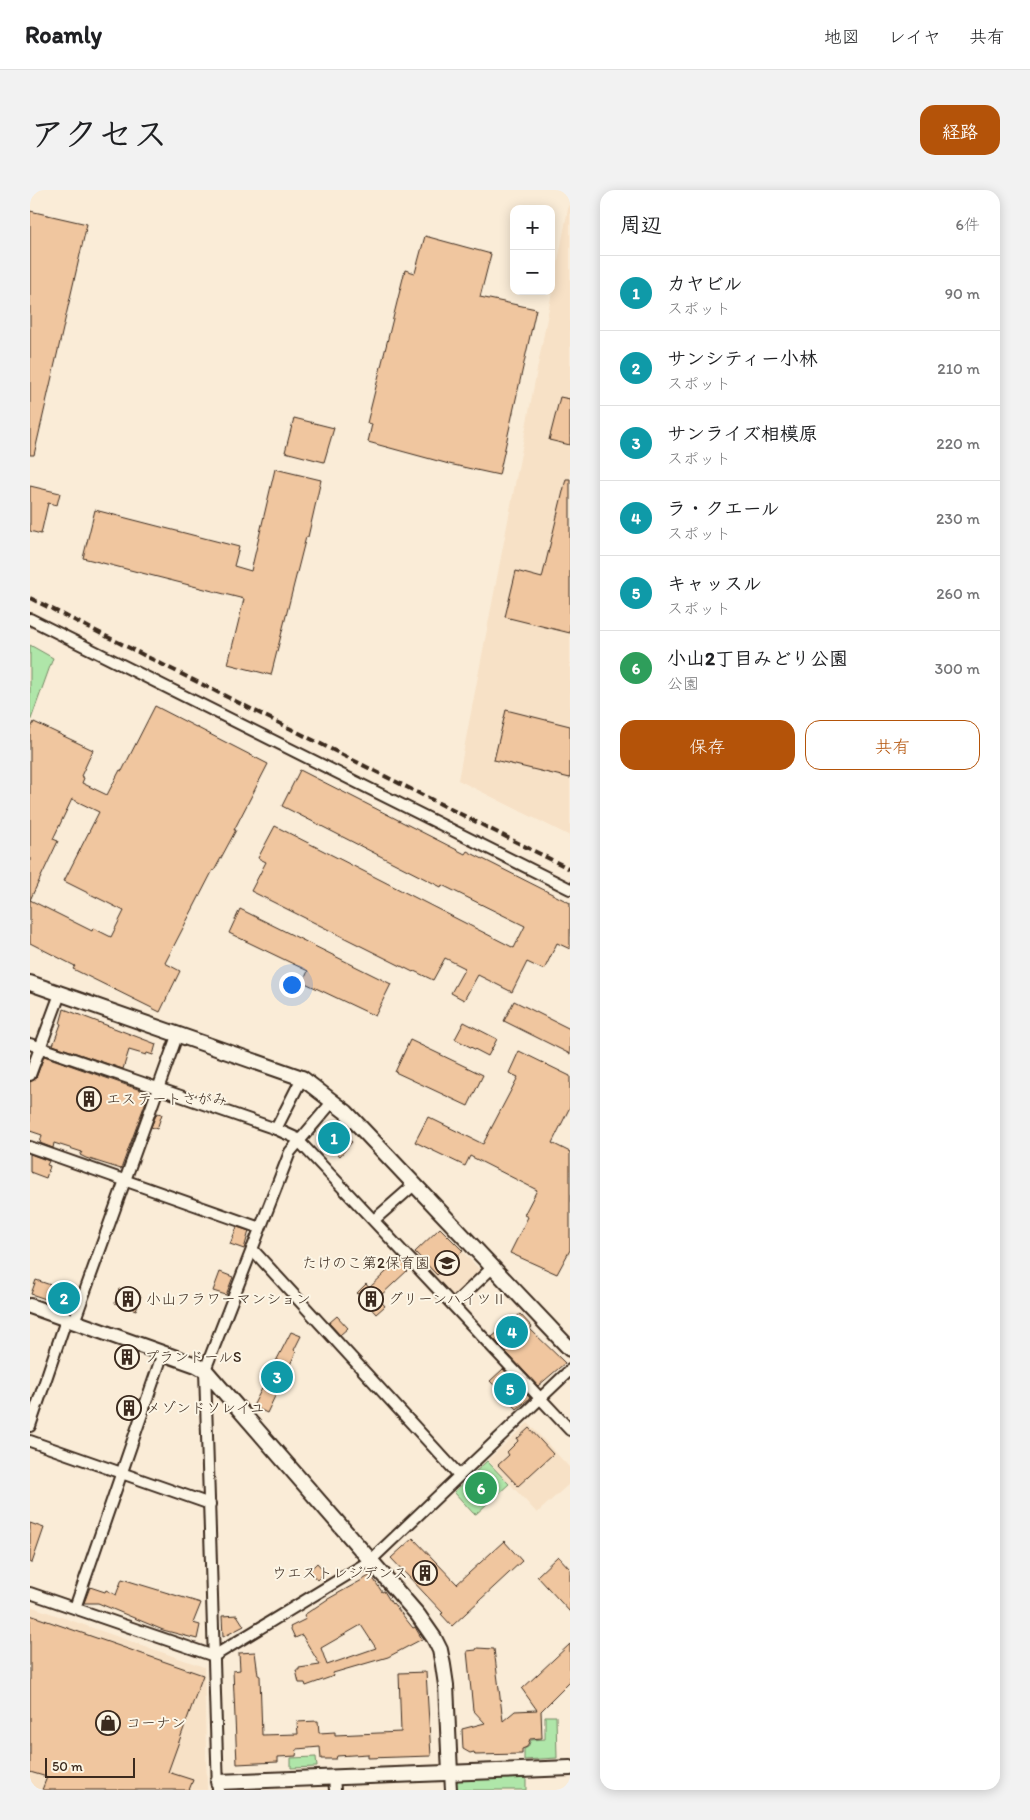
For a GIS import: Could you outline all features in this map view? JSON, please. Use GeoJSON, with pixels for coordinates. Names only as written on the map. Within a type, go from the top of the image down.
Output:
{"type":"FeatureCollection","features":[{"type":"Feature","properties":{"kind":"street"},"geometry":{"type":"LineString","coordinates":[[30,619],[570,889]]}},
{"type":"Feature","properties":{"kind":"street"},"geometry":{"type":"LineString","coordinates":[[30,983],[177,1036],[302,1078],[346,1112],[570,1349]]}},
{"type":"Feature","properties":{"kind":"street"},"geometry":{"type":"LineString","coordinates":[[30,1075],[35,1046],[60,994]]}},
{"type":"Feature","properties":{"kind":"street"},"geometry":{"type":"LineString","coordinates":[[30,1426],[125,1180],[177,1036]]}},
{"type":"Feature","properties":{"kind":"street"},"geometry":{"type":"LineString","coordinates":[[35,1046],[292,1135],[300,1141],[454,1304],[570,1430]]}},
{"type":"Feature","properties":{"kind":"street"},"geometry":{"type":"LineString","coordinates":[[276,1129],[302,1078]]}},
{"type":"Feature","properties":{"kind":"street"},"geometry":{"type":"LineString","coordinates":[[333,1101],[290,1152],[205,1370],[218,1786],[334,1784],[450,1773],[570,1768]]}},
{"type":"Feature","properties":{"kind":"street"},"geometry":{"type":"LineString","coordinates":[[30,1147],[260,1228]]}},
{"type":"Feature","properties":{"kind":"street"},"geometry":{"type":"LineString","coordinates":[[374,1220],[415,1184]]}},
{"type":"Feature","properties":{"kind":"street"},"geometry":{"type":"LineString","coordinates":[[252,1249],[459,1475]]}},
{"type":"Feature","properties":{"kind":"street"},"geometry":{"type":"LineString","coordinates":[[454,1304],[492,1267]]}},
{"type":"Feature","properties":{"kind":"street"},"geometry":{"type":"LineString","coordinates":[[30,1306],[196,1365],[205,1370],[418,1615],[431,1633],[440,1650],[446,1685],[451,1790]]}},
{"type":"Feature","properties":{"kind":"street"},"geometry":{"type":"LineString","coordinates":[[75,1608],[163,1353]]}},
{"type":"Feature","properties":{"kind":"street"},"geometry":{"type":"LineString","coordinates":[[214,1656],[370,1561],[570,1370]]}},
{"type":"Feature","properties":{"kind":"street"},"geometry":{"type":"LineString","coordinates":[[30,1441],[210,1504]]}},
{"type":"Feature","properties":{"kind":"street"},"geometry":{"type":"LineString","coordinates":[[30,1593],[214,1656]]}},
{"type":"Feature","properties":{"kind":"shaded area"},"geometry":{"type":"Polygon","coordinates":[[[570,199],[570,836],[458,780],[551,295],[555,295],[555,277],[570,199]]]}},
{"type":"Feature","properties":{"kind":"shaded area","name":"たけのこ第2保育園"},"geometry":{"type":"Polygon","coordinates":[[[440,1228],[481,1271],[457,1294],[451,1295],[413,1254],[440,1228]]]}},
{"type":"Feature","properties":{"kind":"shaded area"},"geometry":{"type":"Polygon","coordinates":[[[528,1423],[570,1468],[570,1483],[537,1513],[488,1460],[528,1423]]]}},
{"type":"Feature","properties":{"kind":"shaded area","name":"コーナン"},"geometry":{"type":"Polygon","coordinates":[[[30,1606],[204,1667],[207,1790],[30,1790],[30,1606]]]}},
{"type":"Feature","properties":{"kind":"green space"},"geometry":{"type":"Polygon","coordinates":[[[30,645],[53,658],[30,722],[30,645]]]}},
{"type":"Feature","properties":{"kind":"green space"},"geometry":{"type":"Polygon","coordinates":[[[487,1461],[509,1484],[476,1514],[454,1492],[487,1461]]]}},
{"type":"Feature","properties":{"kind":"green space"},"geometry":{"type":"Polygon","coordinates":[[[545,1716],[556,1716],[557,1758],[524,1760],[524,1749],[528,1747],[531,1740],[545,1739],[545,1716]]]}},
{"type":"Feature","properties":{"kind":"green space"},"geometry":{"type":"Polygon","coordinates":[[[316,1757],[317,1767],[291,1768],[291,1758],[316,1757]]]}},
{"type":"Feature","properties":{"kind":"green space"},"geometry":{"type":"Polygon","coordinates":[[[526,1777],[526,1790],[456,1790],[458,1779],[526,1777]]]}},
{"type":"Feature","properties":{"kind":"building"},"geometry":{"type":"Polygon","coordinates":[[[30,211],[87,224],[34,455],[30,455],[30,211]]]}},
{"type":"Feature","properties":{"kind":"building"},"geometry":{"type":"Polygon","coordinates":[[[425,236],[491,254],[480,297],[536,309],[499,475],[449,464],[368,442],[372,424],[367,423],[405,270],[415,273],[425,236]]]}},
{"type":"Feature","properties":{"kind":"building"},"geometry":{"type":"Polygon","coordinates":[[[560,397],[570,399],[570,445],[549,440],[560,397]]]}},
{"type":"Feature","properties":{"kind":"building"},"geometry":{"type":"Polygon","coordinates":[[[294,418],[334,428],[324,462],[285,452],[294,418]]]}},
{"type":"Feature","properties":{"kind":"building"},"geometry":{"type":"Polygon","coordinates":[[[275,469],[321,480],[308,537],[306,537],[271,675],[228,664],[244,599],[83,558],[95,510],[239,547],[234,566],[251,571],[275,469]]]}},
{"type":"Feature","properties":{"kind":"building"},"geometry":{"type":"Polygon","coordinates":[[[566,479],[570,479],[570,633],[505,617],[516,571],[542,578],[566,479]]]}},
{"type":"Feature","properties":{"kind":"building"},"geometry":{"type":"Polygon","coordinates":[[[30,486],[60,493],[57,505],[48,503],[41,534],[30,531],[30,486]]]}},
{"type":"Feature","properties":{"kind":"building"},"geometry":{"type":"Polygon","coordinates":[[[155,706],[268,764],[234,830],[236,830],[165,963],[180,971],[160,1012],[73,969],[75,966],[30,943],[30,730],[34,722],[93,750],[81,776],[84,778],[82,783],[107,795],[120,770],[122,771],[155,706]],[[72,799],[53,839],[58,841],[30,900],[92,931],[93,928],[111,937],[124,911],[64,881],[99,812],[72,799]]]}},
{"type":"Feature","properties":{"kind":"building"},"geometry":{"type":"Polygon","coordinates":[[[506,710],[570,726],[570,778],[494,760],[506,710]]]}},
{"type":"Feature","properties":{"kind":"building"},"geometry":{"type":"Polygon","coordinates":[[[300,770],[465,854],[467,851],[570,903],[570,949],[557,943],[544,970],[527,962],[512,992],[478,975],[464,1000],[451,993],[465,968],[445,958],[433,980],[413,972],[251,891],[266,862],[258,858],[275,826],[514,948],[525,926],[442,885],[441,887],[282,806],[300,770]]]}},
{"type":"Feature","properties":{"kind":"building"},"geometry":{"type":"Polygon","coordinates":[[[240,909],[391,984],[375,1016],[303,982],[308,971],[229,933],[240,909]]]}},
{"type":"Feature","properties":{"kind":"building"},"geometry":{"type":"Polygon","coordinates":[[[514,1001],[570,1029],[570,1054],[504,1021],[514,1001]]]}},
{"type":"Feature","properties":{"kind":"building"},"geometry":{"type":"Polygon","coordinates":[[[64,1009],[156,1044],[153,1055],[129,1050],[123,1069],[53,1045],[61,1024],[64,1009]]]}},
{"type":"Feature","properties":{"kind":"building"},"geometry":{"type":"Polygon","coordinates":[[[464,1022],[497,1039],[488,1056],[455,1039],[464,1022]]]}},
{"type":"Feature","properties":{"kind":"building"},"geometry":{"type":"Polygon","coordinates":[[[410,1040],[483,1075],[468,1106],[395,1072],[410,1040]]]}},
{"type":"Feature","properties":{"kind":"building"},"geometry":{"type":"Polygon","coordinates":[[[519,1051],[570,1076],[570,1107],[552,1143],[570,1152],[570,1250],[557,1274],[510,1253],[528,1217],[524,1215],[537,1190],[470,1156],[465,1166],[415,1142],[428,1117],[483,1144],[518,1077],[509,1073],[519,1051]]]}},
{"type":"Feature","properties":{"kind":"building"},"geometry":{"type":"Polygon","coordinates":[[[44,1056],[149,1093],[121,1169],[86,1158],[80,1155],[82,1152],[54,1143],[53,1148],[40,1143],[42,1135],[30,1131],[30,1082],[36,1078],[44,1056]]]}},
{"type":"Feature","properties":{"kind":"building"},"geometry":{"type":"Polygon","coordinates":[[[157,1113],[162,1114],[157,1129],[151,1127],[157,1113]]]}},
{"type":"Feature","properties":{"kind":"building"},"geometry":{"type":"Polygon","coordinates":[[[328,1123],[330,1125],[333,1123],[350,1137],[349,1140],[352,1142],[340,1156],[317,1136],[328,1123]]]}},
{"type":"Feature","properties":{"kind":"building"},"geometry":{"type":"Polygon","coordinates":[[[30,1154],[49,1161],[47,1165],[50,1166],[46,1178],[30,1172],[30,1154]]]}},
{"type":"Feature","properties":{"kind":"building"},"geometry":{"type":"Polygon","coordinates":[[[237,1227],[249,1231],[244,1249],[230,1244],[237,1227]]]}},
{"type":"Feature","properties":{"kind":"building"},"geometry":{"type":"Polygon","coordinates":[[[440,1228],[463,1251],[437,1275],[415,1252],[440,1228]]]}},
{"type":"Feature","properties":{"kind":"building"},"geometry":{"type":"Polygon","coordinates":[[[400,1259],[409,1269],[378,1298],[385,1306],[376,1314],[357,1293],[366,1284],[369,1288],[400,1259]]]}},
{"type":"Feature","properties":{"kind":"building"},"geometry":{"type":"Polygon","coordinates":[[[220,1272],[233,1277],[226,1295],[213,1291],[220,1272]]]}},
{"type":"Feature","properties":{"kind":"building"},"geometry":{"type":"Polygon","coordinates":[[[36,1280],[77,1294],[72,1308],[31,1294],[36,1280]]]}},
{"type":"Feature","properties":{"kind":"building","name":"小山フラワーマンション"},"geometry":{"type":"Polygon","coordinates":[[[119,1289],[141,1296],[136,1310],[115,1303],[119,1289]]]}},
{"type":"Feature","properties":{"kind":"building"},"geometry":{"type":"Polygon","coordinates":[[[520,1314],[532,1327],[530,1329],[565,1363],[538,1386],[492,1337],[520,1314]]]}},
{"type":"Feature","properties":{"kind":"building"},"geometry":{"type":"Polygon","coordinates":[[[337,1316],[348,1328],[340,1335],[329,1323],[337,1316]]]}},
{"type":"Feature","properties":{"kind":"building"},"geometry":{"type":"Polygon","coordinates":[[[291,1332],[301,1336],[294,1350],[296,1352],[267,1413],[253,1406],[291,1332]]]}},
{"type":"Feature","properties":{"kind":"building","name":"プランドールS"},"geometry":{"type":"Polygon","coordinates":[[[122,1348],[137,1353],[133,1366],[117,1360],[122,1348]]]}},
{"type":"Feature","properties":{"kind":"building"},"geometry":{"type":"Polygon","coordinates":[[[503,1369],[530,1398],[517,1409],[490,1381],[503,1369]]]}},
{"type":"Feature","properties":{"kind":"building","name":"メゾンドソレイユ"},"geometry":{"type":"Polygon","coordinates":[[[124,1398],[138,1403],[133,1418],[119,1413],[124,1398]]]}},
{"type":"Feature","properties":{"kind":"building"},"geometry":{"type":"Polygon","coordinates":[[[529,1428],[553,1454],[518,1486],[498,1465],[509,1455],[507,1452],[518,1441],[517,1439],[529,1428]]]}},
{"type":"Feature","properties":{"kind":"building"},"geometry":{"type":"Polygon","coordinates":[[[30,1523],[44,1528],[32,1563],[30,1563],[30,1523]]]}},
{"type":"Feature","properties":{"kind":"building","name":"ウエストレジデンス"},"geometry":{"type":"Polygon","coordinates":[[[413,1538],[457,1584],[504,1541],[522,1561],[452,1626],[441,1614],[443,1613],[391,1558],[413,1538]]]}},
{"type":"Feature","properties":{"kind":"building"},"geometry":{"type":"Polygon","coordinates":[[[558,1556],[570,1569],[570,1612],[537,1576],[558,1556]]]}},
{"type":"Feature","properties":{"kind":"building"},"geometry":{"type":"Polygon","coordinates":[[[317,1563],[325,1572],[317,1580],[309,1571],[317,1563]]]}},
{"type":"Feature","properties":{"kind":"building"},"geometry":{"type":"Polygon","coordinates":[[[371,1575],[392,1604],[413,1628],[415,1627],[422,1639],[388,1657],[333,1673],[334,1676],[306,1686],[305,1683],[299,1683],[296,1670],[320,1665],[302,1635],[295,1638],[290,1627],[306,1619],[304,1615],[371,1575]],[[361,1625],[321,1648],[327,1665],[376,1648],[361,1625]]]}},
{"type":"Feature","properties":{"kind":"building"},"geometry":{"type":"Polygon","coordinates":[[[122,1579],[201,1603],[193,1623],[200,1625],[197,1639],[163,1630],[98,1603],[84,1603],[90,1587],[105,1592],[106,1590],[116,1595],[122,1579]]]}},
{"type":"Feature","properties":{"kind":"building","name":"コーナン"},"geometry":{"type":"Polygon","coordinates":[[[30,1615],[203,1675],[168,1772],[193,1780],[189,1790],[42,1790],[47,1777],[30,1772],[30,1615]]]}},
{"type":"Feature","properties":{"kind":"building"},"geometry":{"type":"Polygon","coordinates":[[[237,1615],[244,1626],[223,1637],[222,1616],[237,1615]]]}},
{"type":"Feature","properties":{"kind":"building"},"geometry":{"type":"Polygon","coordinates":[[[570,1644],[570,1682],[541,1711],[542,1738],[530,1739],[527,1747],[522,1749],[522,1754],[475,1755],[474,1752],[470,1753],[463,1749],[462,1729],[485,1723],[473,1710],[467,1651],[476,1650],[477,1648],[494,1649],[503,1721],[515,1711],[537,1710],[522,1689],[570,1644]]]}},
{"type":"Feature","properties":{"kind":"building"},"geometry":{"type":"Polygon","coordinates":[[[255,1652],[258,1675],[260,1676],[262,1735],[298,1734],[297,1722],[318,1721],[319,1733],[335,1732],[335,1735],[401,1732],[399,1673],[426,1672],[431,1756],[368,1758],[368,1754],[337,1756],[336,1759],[321,1759],[320,1747],[297,1749],[296,1756],[278,1757],[278,1762],[237,1764],[233,1671],[240,1670],[239,1653],[255,1652]]]}},
{"type":"Feature","properties":{"kind":"railway"},"geometry":{"type":"LineString","coordinates":[[30,598],[570,869]]}},
{"type":"Feature","properties":{"kind":"place","name":"エステートさがみ"},"geometry":{"type":"Point","coordinates":[89,1099]}},
{"type":"Feature","properties":{"kind":"place","name":"カヤビル"},"geometry":{"type":"Point","coordinates":[334,1138]}},
{"type":"Feature","properties":{"kind":"place","name":"たけのこ第2保育園"},"geometry":{"type":"Point","coordinates":[447,1263]}},
{"type":"Feature","properties":{"kind":"place","name":"サンシティー小林"},"geometry":{"type":"Point","coordinates":[64,1298]}},
{"type":"Feature","properties":{"kind":"place","name":"小山フラワーマンション"},"geometry":{"type":"Point","coordinates":[128,1299]}},
{"type":"Feature","properties":{"kind":"place","name":"グリーンハイツⅡ"},"geometry":{"type":"Point","coordinates":[371,1299]}},
{"type":"Feature","properties":{"kind":"place","name":"ラ・クエール"},"geometry":{"type":"Point","coordinates":[512,1332]}},
{"type":"Feature","properties":{"kind":"place","name":"プランドールS"},"geometry":{"type":"Point","coordinates":[127,1357]}},
{"type":"Feature","properties":{"kind":"place","name":"サンライズ相模原"},"geometry":{"type":"Point","coordinates":[277,1377]}},
{"type":"Feature","properties":{"kind":"place","name":"キャッスル"},"geometry":{"type":"Point","coordinates":[510,1389]}},
{"type":"Feature","properties":{"kind":"place","name":"メゾンドソレイユ"},"geometry":{"type":"Point","coordinates":[129,1408]}},
{"type":"Feature","properties":{"kind":"place","name":"小山2丁目みどり公園"},"geometry":{"type":"Point","coordinates":[481,1488]}},
{"type":"Feature","properties":{"kind":"place","name":"ウエストレジデンス"},"geometry":{"type":"Point","coordinates":[425,1573]}},
{"type":"Feature","properties":{"kind":"place","name":"コーナン"},"geometry":{"type":"Point","coordinates":[108,1723]}}]}
